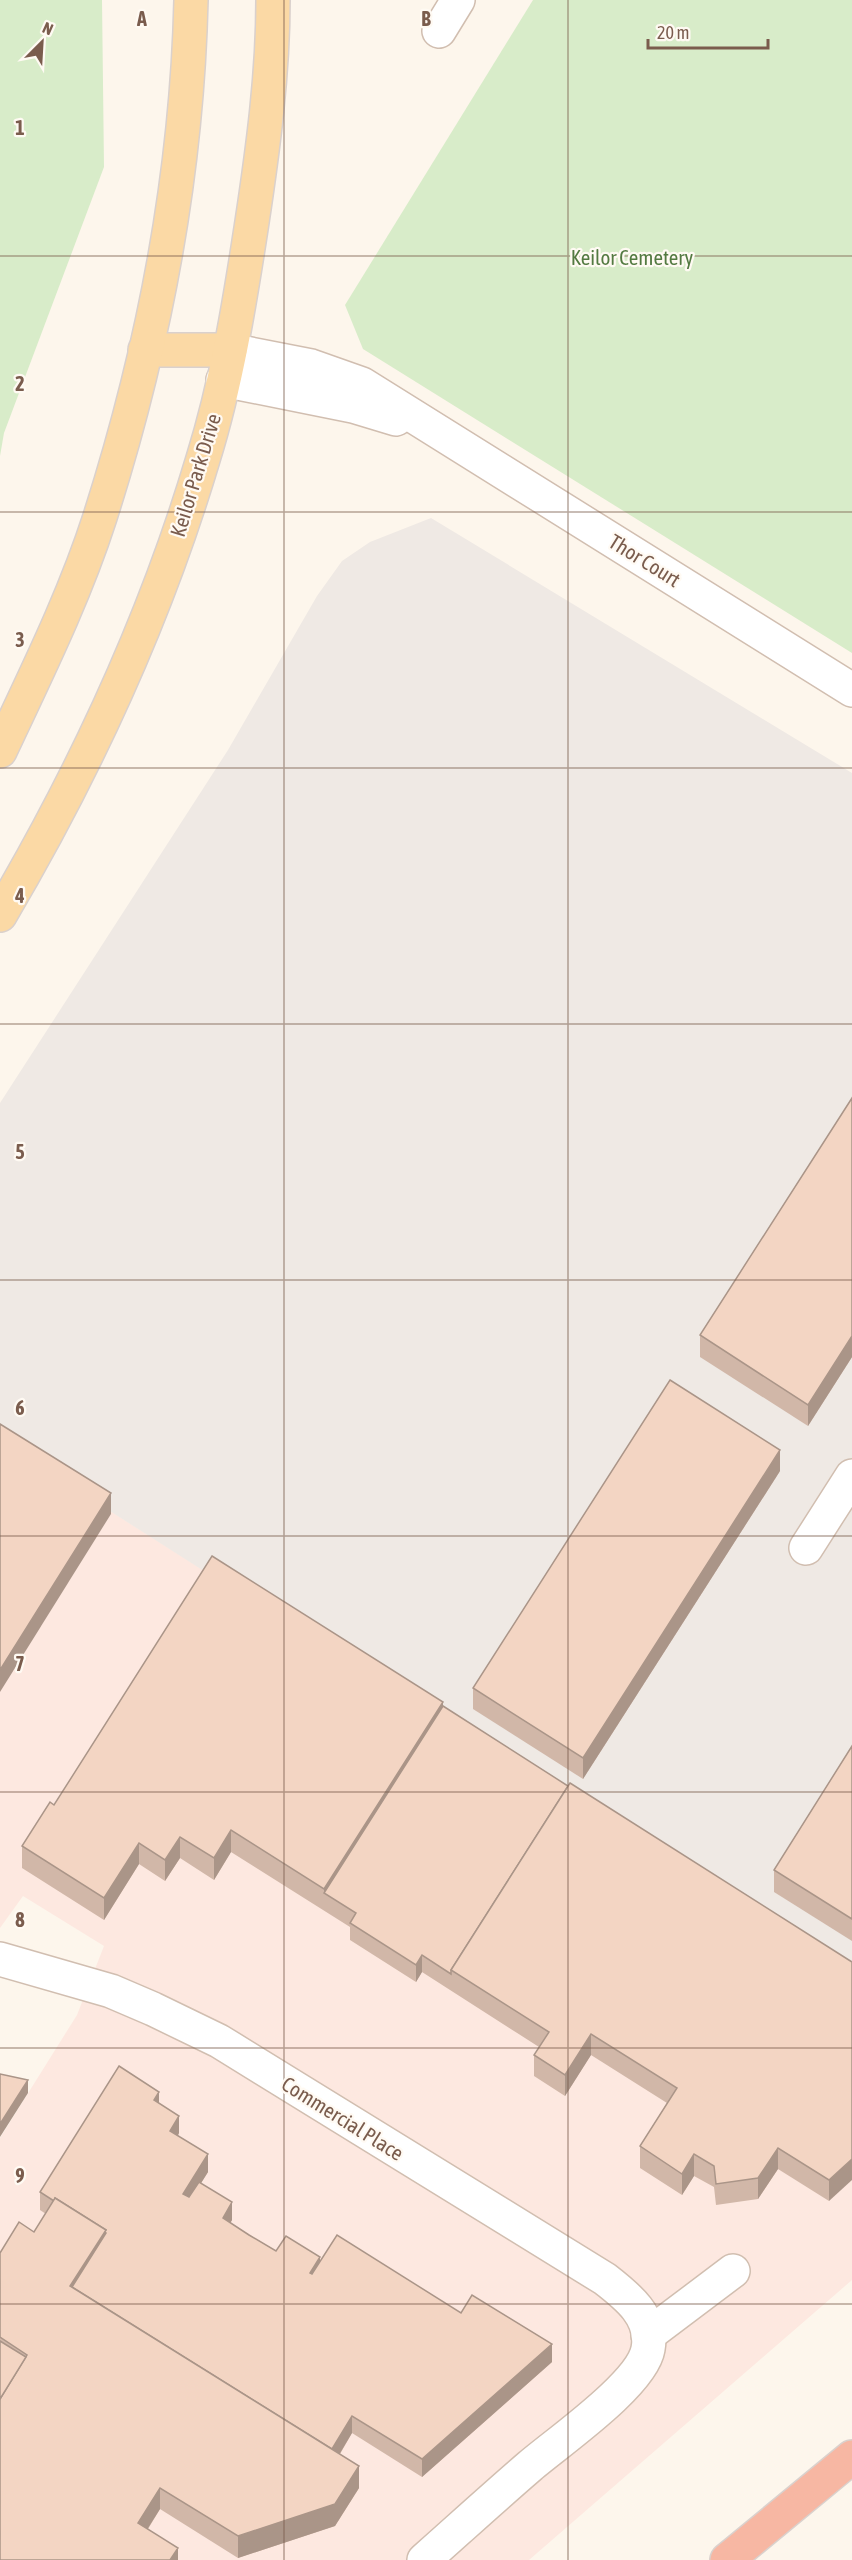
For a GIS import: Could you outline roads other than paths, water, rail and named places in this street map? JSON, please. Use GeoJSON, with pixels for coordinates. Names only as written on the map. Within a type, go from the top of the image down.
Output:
{"type":"FeatureCollection","features":[{"type":"Feature","properties":{"kind":"highway"},"geometry":{"type":"LineString","coordinates":[[727,2560],[852,2457]]}},
{"type":"Feature","properties":{"kind":"main road"},"geometry":{"type":"LineString","coordinates":[[0,751],[52,643],[99,518],[134,398],[160,278],[180,151],[190,53],[191,0]]}},
{"type":"Feature","properties":{"kind":"main road","name":"Keilor Park Drive"},"geometry":{"type":"LineString","coordinates":[[0,915],[44,839],[107,715],[152,608],[204,458],[226,365],[265,139],[273,0]]}},
{"type":"Feature","properties":{"kind":"main road"},"geometry":{"type":"LineString","coordinates":[[145,350],[226,365]]}},
{"type":"Feature","properties":{"kind":"street"},"geometry":{"type":"LineString","coordinates":[[439,31],[458,0]]}},
{"type":"Feature","properties":{"kind":"street","name":"Thor Court"},"geometry":{"type":"LineString","coordinates":[[226,365],[438,431],[852,690]]}},
{"type":"Feature","properties":{"kind":"street"},"geometry":{"type":"LineString","coordinates":[[806,1548],[852,1476]]}},
{"type":"Feature","properties":{"kind":"street","name":"Commercial Place"},"geometry":{"type":"LineString","coordinates":[[0,1959],[111,1992],[153,2009],[219,2041],[605,2279],[630,2298],[643,2317],[648,2335]]}},
{"type":"Feature","properties":{"kind":"street"},"geometry":{"type":"LineString","coordinates":[[424,2560],[619,2391],[644,2360],[648,2350],[648,2335],[733,2271]]}},
{"type":"Feature","properties":{"kind":"park label","name":"Keilor Cemetery"},"geometry":{"type":"Point","coordinates":[632,257]}}]}
